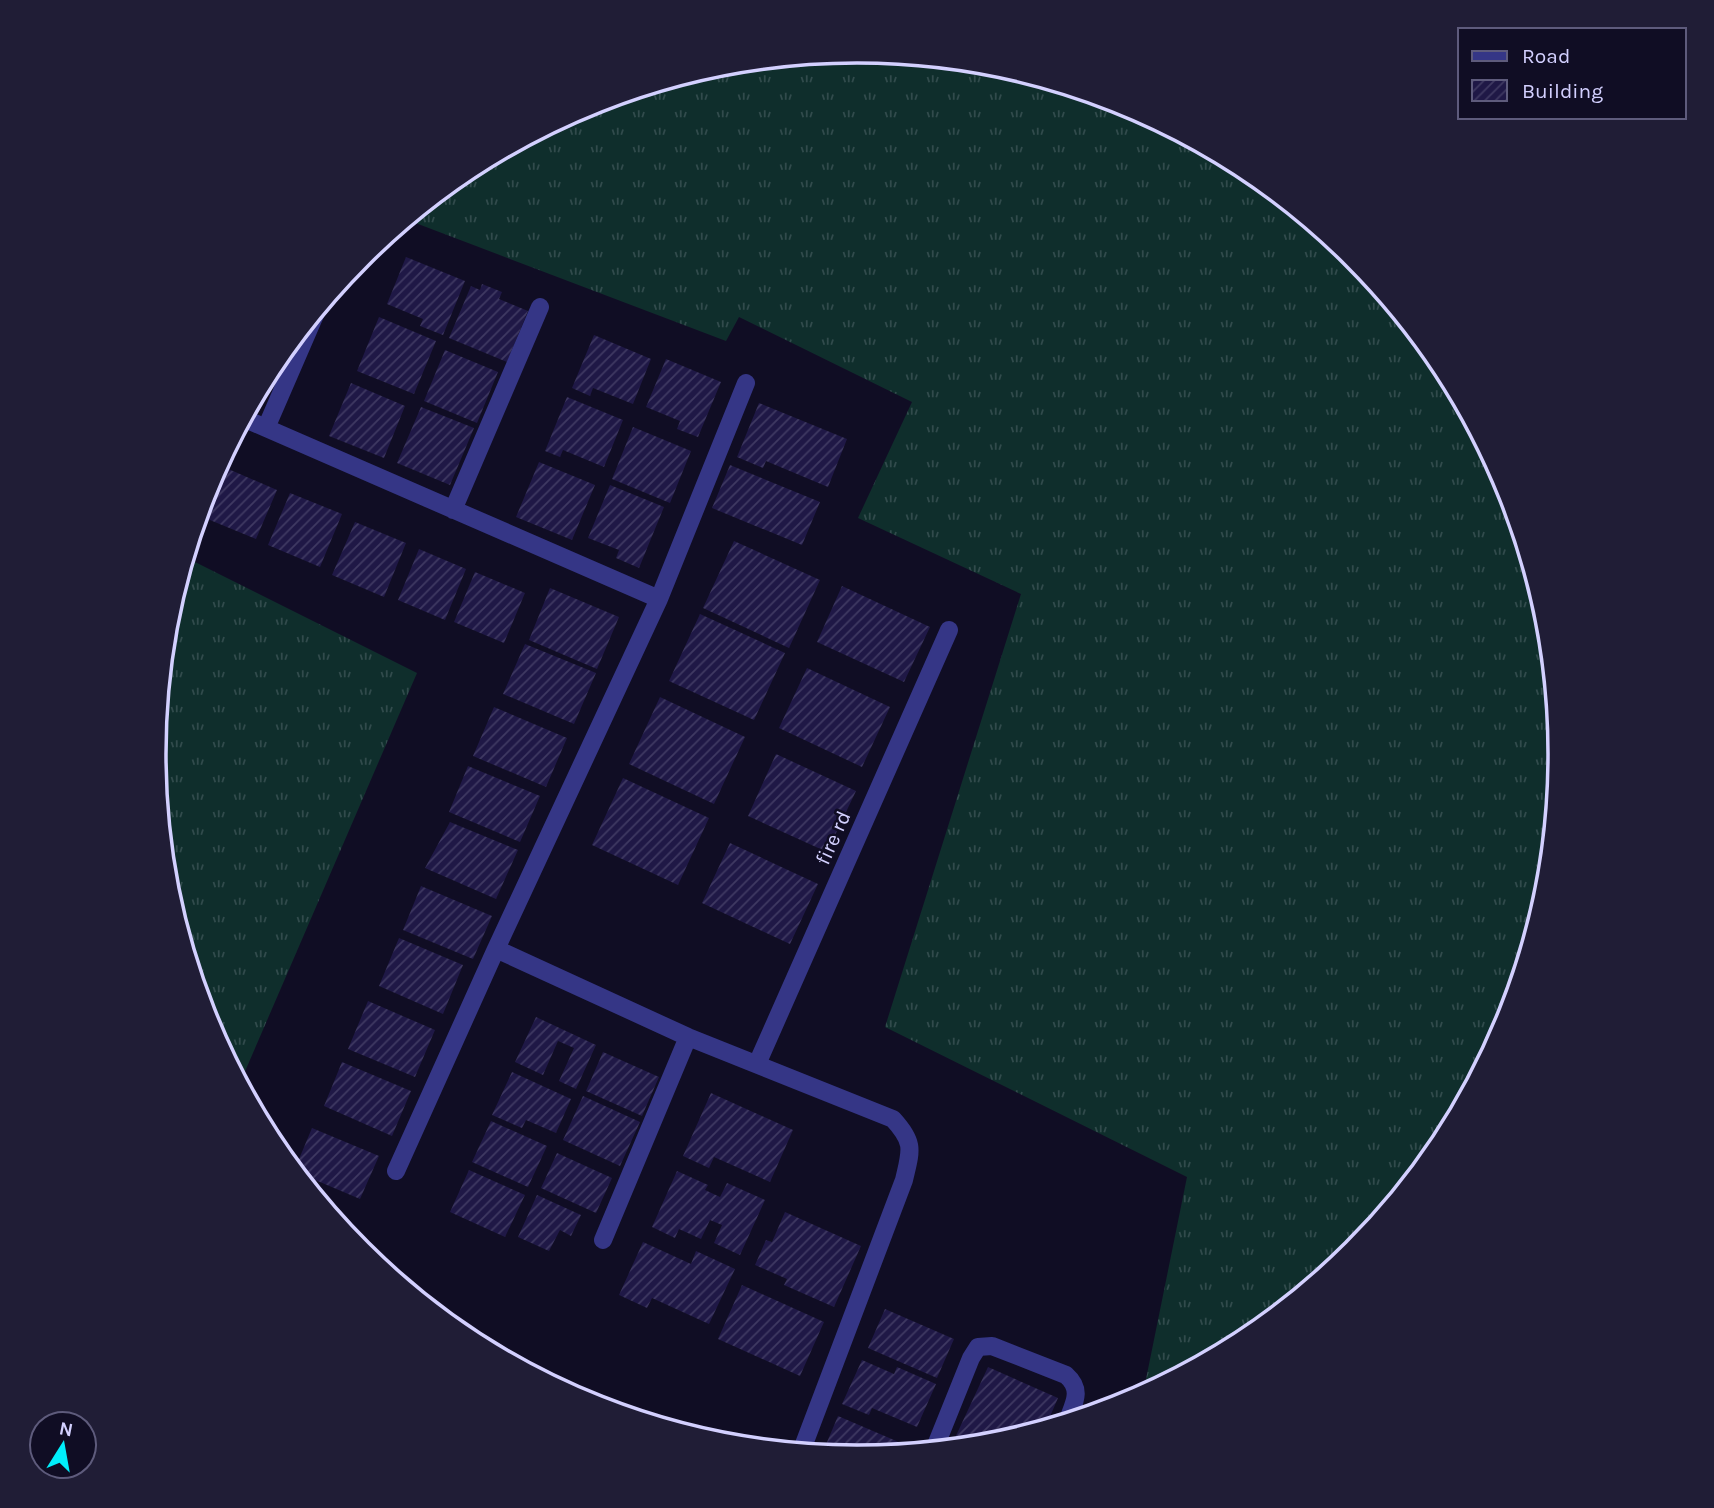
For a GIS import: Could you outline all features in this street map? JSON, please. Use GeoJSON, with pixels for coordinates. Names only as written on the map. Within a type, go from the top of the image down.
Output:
{"type":"FeatureCollection","features":[{"type":"Feature","properties":{"kind":"street"},"geometry":{"type":"LineString","coordinates":[[453,510],[540,307]]}},
{"type":"Feature","properties":{"kind":"street"},"geometry":{"type":"LineString","coordinates":[[266,428],[304,339]]}},
{"type":"Feature","properties":{"kind":"street"},"geometry":{"type":"LineString","coordinates":[[396,1171],[659,599],[746,383]]}},
{"type":"Feature","properties":{"kind":"street"},"geometry":{"type":"LineString","coordinates":[[251,422],[659,599]]}},
{"type":"Feature","properties":{"kind":"street","name":"fire rd"},"geometry":{"type":"LineString","coordinates":[[757,1064],[949,630]]}},
{"type":"Feature","properties":{"kind":"street"},"geometry":{"type":"LineString","coordinates":[[496,949],[688,1037],[893,1119],[908,1135],[910,1155],[904,1180],[805,1443]]}},
{"type":"Feature","properties":{"kind":"street"},"geometry":{"type":"LineString","coordinates":[[603,1240],[688,1037]]}},
{"type":"Feature","properties":{"kind":"street"},"geometry":{"type":"LineString","coordinates":[[938,1440],[971,1358],[978,1348],[992,1346],[1066,1375],[1074,1383],[1077,1393],[1071,1410]]}},
{"type":"Feature","properties":{"kind":"green space"},"geometry":{"type":"Polygon","coordinates":[[[812,64],[902,64],[992,76],[1079,100],[1163,134],[1241,179],[1313,234],[1377,298],[1432,370],[1477,448],[1495,490],[1511,532],[1535,619],[1547,709],[1548,754],[1547,799],[1535,889],[1511,976],[1495,1018],[1477,1060],[1432,1138],[1377,1210],[1346,1243],[1313,1274],[1241,1329],[1146,1381],[1187,1177],[885,1027],[1021,594],[858,518],[912,402],[739,317],[726,341],[415,223],[473,179],[551,134],[635,100],[678,87],[722,76],[812,64]]]}},
{"type":"Feature","properties":{"kind":"green space"},"geometry":{"type":"Polygon","coordinates":[[[194,562],[417,673],[244,1073],[219,1018],[190,933],[179,889],[167,799],[167,709],[172,664],[179,619],[194,562]]]}},
{"type":"Feature","properties":{"kind":"building"},"geometry":{"type":"Polygon","coordinates":[[[406,257],[465,281],[443,335],[420,326],[423,319],[387,304],[406,257]]]}},
{"type":"Feature","properties":{"kind":"building"},"geometry":{"type":"Polygon","coordinates":[[[482,284],[502,292],[499,299],[528,311],[507,362],[449,338],[471,286],[480,290],[482,284]]]}},
{"type":"Feature","properties":{"kind":"building"},"geometry":{"type":"Polygon","coordinates":[[[379,317],[436,341],[414,394],[357,371],[379,317]]]}},
{"type":"Feature","properties":{"kind":"building"},"geometry":{"type":"Polygon","coordinates":[[[594,335],[651,359],[633,404],[593,388],[590,396],[572,388],[594,335]]]}},
{"type":"Feature","properties":{"kind":"building"},"geometry":{"type":"Polygon","coordinates":[[[445,350],[498,372],[477,423],[424,401],[445,350]]]}},
{"type":"Feature","properties":{"kind":"building"},"geometry":{"type":"Polygon","coordinates":[[[666,359],[721,382],[698,437],[677,429],[680,421],[646,407],[666,359]]]}},
{"type":"Feature","properties":{"kind":"building"},"geometry":{"type":"Polygon","coordinates":[[[351,383],[405,406],[384,458],[329,436],[351,383]]]}},
{"type":"Feature","properties":{"kind":"building"},"geometry":{"type":"Polygon","coordinates":[[[567,397],[623,420],[604,467],[563,450],[560,457],[545,451],[567,397]]]}},
{"type":"Feature","properties":{"kind":"building"},"geometry":{"type":"Polygon","coordinates":[[[759,403],[847,439],[828,487],[766,461],[763,468],[737,457],[759,403]]]}},
{"type":"Feature","properties":{"kind":"building"},"geometry":{"type":"Polygon","coordinates":[[[421,407],[474,428],[450,485],[397,463],[421,407]]]}},
{"type":"Feature","properties":{"kind":"building"},"geometry":{"type":"Polygon","coordinates":[[[633,427],[691,451],[670,503],[612,479],[633,427]]]}},
{"type":"Feature","properties":{"kind":"building"},"geometry":{"type":"Polygon","coordinates":[[[539,462],[595,485],[572,540],[516,517],[539,462]]]}},
{"type":"Feature","properties":{"kind":"building"},"geometry":{"type":"Polygon","coordinates":[[[730,465],[820,502],[802,545],[712,508],[730,465]]]}},
{"type":"Feature","properties":{"kind":"building"},"geometry":{"type":"Polygon","coordinates":[[[228,469],[277,490],[256,539],[208,519],[228,469]]]}},
{"type":"Feature","properties":{"kind":"building"},"geometry":{"type":"Polygon","coordinates":[[[610,485],[664,507],[639,568],[616,558],[619,550],[588,538],[610,485]]]}},
{"type":"Feature","properties":{"kind":"building"},"geometry":{"type":"Polygon","coordinates":[[[290,493],[342,514],[320,567],[268,545],[290,493]]]}},
{"type":"Feature","properties":{"kind":"building"},"geometry":{"type":"Polygon","coordinates":[[[355,522],[406,543],[384,597],[332,575],[355,522]]]}},
{"type":"Feature","properties":{"kind":"building"},"geometry":{"type":"Polygon","coordinates":[[[734,541],[820,580],[789,648],[703,608],[734,541]]]}},
{"type":"Feature","properties":{"kind":"building"},"geometry":{"type":"Polygon","coordinates":[[[419,549],[466,569],[445,620],[398,600],[419,549]]]}},
{"type":"Feature","properties":{"kind":"building"},"geometry":{"type":"Polygon","coordinates":[[[475,572],[525,593],[504,643],[454,622],[475,572]]]}},
{"type":"Feature","properties":{"kind":"building"},"geometry":{"type":"Polygon","coordinates":[[[842,586],[930,627],[904,682],[817,642],[842,586]]]}},
{"type":"Feature","properties":{"kind":"building"},"geometry":{"type":"Polygon","coordinates":[[[550,588],[619,617],[597,669],[529,640],[550,588]]]}},
{"type":"Feature","properties":{"kind":"building"},"geometry":{"type":"Polygon","coordinates":[[[700,614],[785,653],[754,720],[669,681],[700,614]]]}},
{"type":"Feature","properties":{"kind":"building"},"geometry":{"type":"Polygon","coordinates":[[[525,644],[596,673],[574,724],[503,694],[525,644]]]}},
{"type":"Feature","properties":{"kind":"building"},"geometry":{"type":"Polygon","coordinates":[[[807,668],[890,707],[862,767],[779,728],[807,668]]]}},
{"type":"Feature","properties":{"kind":"building"},"geometry":{"type":"Polygon","coordinates":[[[660,697],[745,737],[714,804],[629,764],[660,697]]]}},
{"type":"Feature","properties":{"kind":"building"},"geometry":{"type":"Polygon","coordinates":[[[494,707],[567,738],[546,787],[473,756],[494,707]]]}},
{"type":"Feature","properties":{"kind":"building"},"geometry":{"type":"Polygon","coordinates":[[[776,754],[856,791],[827,852],[748,816],[776,754]]]}},
{"type":"Feature","properties":{"kind":"building"},"geometry":{"type":"Polygon","coordinates":[[[468,766],[540,796],[520,842],[449,812],[468,766]]]}},
{"type":"Feature","properties":{"kind":"building"},"geometry":{"type":"Polygon","coordinates":[[[623,778],[709,818],[678,885],[592,845],[623,778]]]}},
{"type":"Feature","properties":{"kind":"building"},"geometry":{"type":"Polygon","coordinates":[[[450,822],[518,850],[496,899],[425,868],[450,822]]]}},
{"type":"Feature","properties":{"kind":"building"},"geometry":{"type":"Polygon","coordinates":[[[730,843],[818,884],[790,944],[702,903],[730,843]]]}},
{"type":"Feature","properties":{"kind":"building"},"geometry":{"type":"Polygon","coordinates":[[[421,886],[492,916],[473,959],[403,930],[421,886]]]}},
{"type":"Feature","properties":{"kind":"building"},"geometry":{"type":"Polygon","coordinates":[[[399,938],[463,965],[443,1014],[379,986],[399,938]]]}},
{"type":"Feature","properties":{"kind":"building"},"geometry":{"type":"Polygon","coordinates":[[[368,1001],[435,1030],[415,1077],[348,1049],[368,1001]]]}},
{"type":"Feature","properties":{"kind":"building"},"geometry":{"type":"Polygon","coordinates":[[[536,1017],[596,1045],[576,1089],[559,1081],[574,1048],[558,1041],[543,1075],[515,1062],[536,1017]]]}},
{"type":"Feature","properties":{"kind":"building"},"geometry":{"type":"Polygon","coordinates":[[[603,1052],[659,1077],[642,1116],[586,1091],[603,1052]]]}},
{"type":"Feature","properties":{"kind":"building"},"geometry":{"type":"Polygon","coordinates":[[[342,1062],[411,1091],[392,1136],[324,1106],[342,1062]]]}},
{"type":"Feature","properties":{"kind":"building"},"geometry":{"type":"Polygon","coordinates":[[[512,1072],[571,1099],[556,1133],[526,1120],[522,1128],[492,1115],[512,1072]]]}},
{"type":"Feature","properties":{"kind":"building"},"geometry":{"type":"Polygon","coordinates":[[[711,1093],[793,1130],[770,1182],[714,1157],[709,1168],[683,1156],[711,1093]]]}},
{"type":"Feature","properties":{"kind":"building"},"geometry":{"type":"Polygon","coordinates":[[[583,1096],[640,1122],[620,1166],[563,1140],[583,1096]]]}},
{"type":"Feature","properties":{"kind":"building"},"geometry":{"type":"Polygon","coordinates":[[[491,1121],[547,1146],[528,1187],[472,1162],[491,1121]]]}},
{"type":"Feature","properties":{"kind":"building"},"geometry":{"type":"Polygon","coordinates":[[[312,1128],[379,1156],[360,1199],[312,1179],[298,1160],[312,1128]]]}},
{"type":"Feature","properties":{"kind":"building"},"geometry":{"type":"Polygon","coordinates":[[[557,1153],[612,1178],[596,1213],[541,1188],[557,1153]]]}},
{"type":"Feature","properties":{"kind":"building"},"geometry":{"type":"Polygon","coordinates":[[[469,1170],[525,1195],[505,1237],[450,1212],[469,1170]]]}},
{"type":"Feature","properties":{"kind":"building"},"geometry":{"type":"Polygon","coordinates":[[[677,1171],[708,1185],[705,1190],[720,1197],[727,1183],[765,1200],[740,1255],[714,1243],[722,1225],[710,1220],[701,1239],[679,1229],[675,1238],[652,1227],[677,1171]]]}},
{"type":"Feature","properties":{"kind":"building"},"geometry":{"type":"Polygon","coordinates":[[[537,1195],[581,1215],[571,1236],[560,1230],[549,1251],[518,1237],[537,1195]]]}},
{"type":"Feature","properties":{"kind":"building"},"geometry":{"type":"Polygon","coordinates":[[[785,1212],[861,1246],[834,1307],[784,1285],[787,1279],[755,1265],[766,1240],[772,1242],[785,1212]]]}},
{"type":"Feature","properties":{"kind":"building"},"geometry":{"type":"Polygon","coordinates":[[[643,1242],[691,1264],[696,1251],[735,1269],[709,1324],[652,1298],[647,1308],[619,1295],[643,1242]]]}},
{"type":"Feature","properties":{"kind":"building"},"geometry":{"type":"Polygon","coordinates":[[[742,1285],[824,1322],[800,1376],[718,1339],[742,1285]]]}},
{"type":"Feature","properties":{"kind":"building"},"geometry":{"type":"Polygon","coordinates":[[[885,1309],[954,1339],[937,1378],[868,1348],[885,1309]]]}},
{"type":"Feature","properties":{"kind":"building"},"geometry":{"type":"Polygon","coordinates":[[[862,1360],[894,1374],[897,1367],[936,1384],[917,1427],[872,1408],[869,1415],[842,1404],[862,1360]]]}},
{"type":"Feature","properties":{"kind":"building"},"geometry":{"type":"Polygon","coordinates":[[[988,1367],[1058,1398],[1050,1417],[992,1432],[955,1438],[988,1367]]]}},
{"type":"Feature","properties":{"kind":"building"},"geometry":{"type":"Polygon","coordinates":[[[838,1416],[903,1444],[857,1445],[826,1444],[838,1416]]]}}]}
